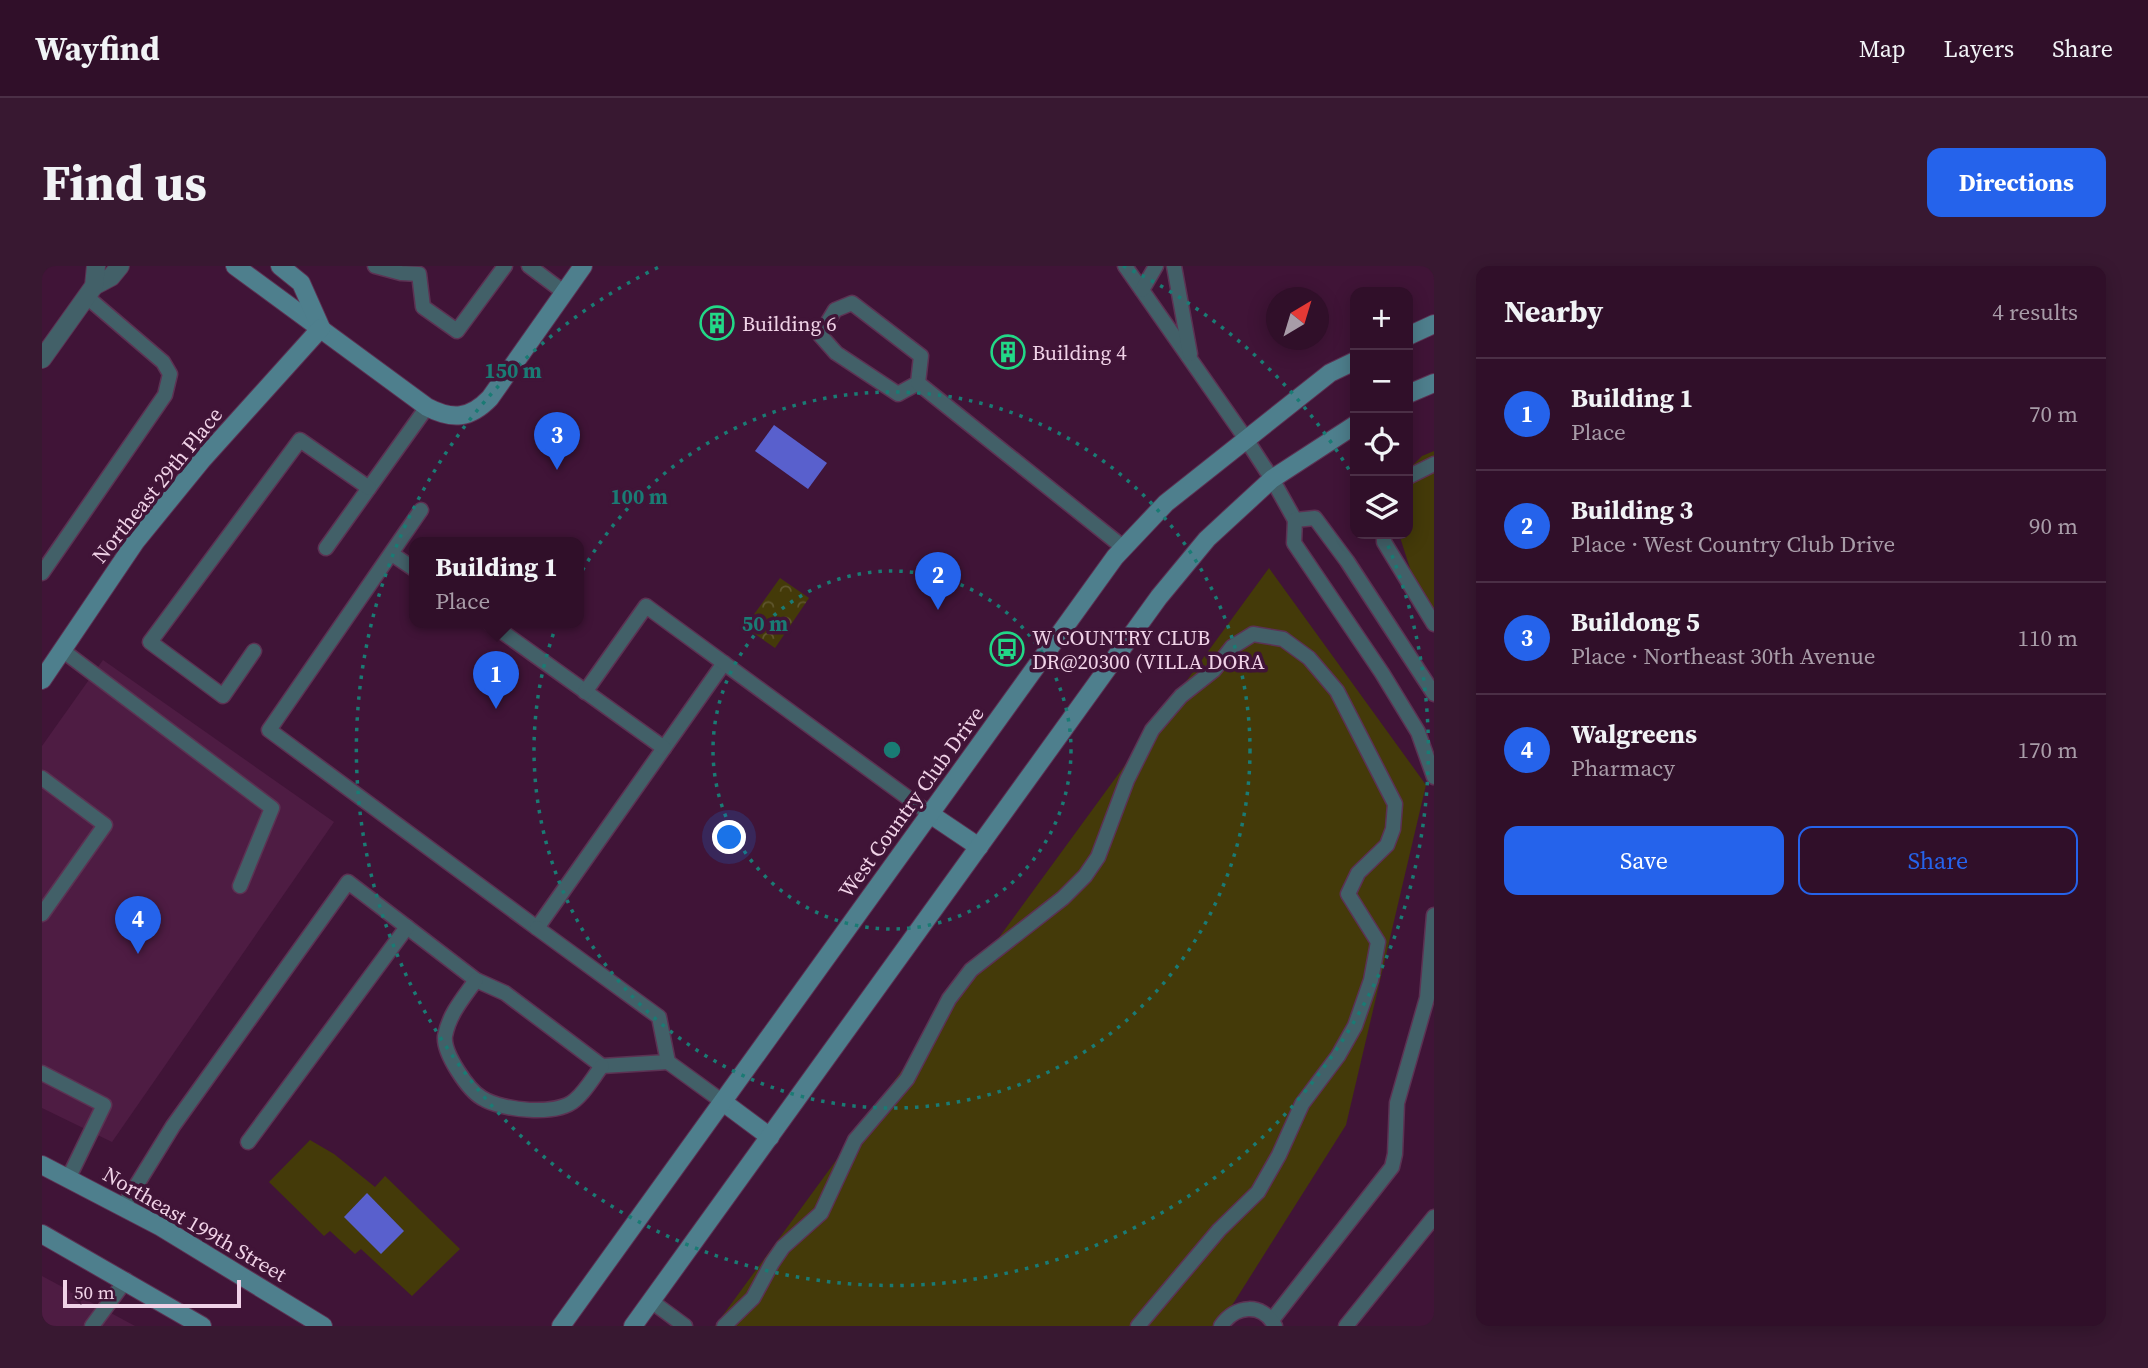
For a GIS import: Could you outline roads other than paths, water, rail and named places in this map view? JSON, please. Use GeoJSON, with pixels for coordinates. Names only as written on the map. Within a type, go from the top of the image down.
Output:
{"type":"FeatureCollection","features":[{"type":"Feature","properties":{"kind":"street"},"geometry":{"type":"LineString","coordinates":[[90,292],[96,266]]}},
{"type":"Feature","properties":{"kind":"street"},"geometry":{"type":"LineString","coordinates":[[42,359],[90,292],[111,278],[120,266]]}},
{"type":"Feature","properties":{"kind":"street"},"geometry":{"type":"LineString","coordinates":[[236,266],[427,407],[444,415],[462,416],[473,413],[490,398],[583,266]]}},
{"type":"Feature","properties":{"kind":"street"},"geometry":{"type":"LineString","coordinates":[[280,266],[301,282],[321,328]]}},
{"type":"Feature","properties":{"kind":"street"},"geometry":{"type":"LineString","coordinates":[[1413,334],[1434,324]]}},
{"type":"Feature","properties":{"kind":"street","name":"Northeast 29th Place"},"geometry":{"type":"LineString","coordinates":[[42,680],[136,541],[202,460],[321,328]]}},
{"type":"Feature","properties":{"kind":"street","name":"West Country Club Drive"},"geometry":{"type":"LineString","coordinates":[[561,1326],[1124,548],[1166,503],[1329,373],[1350,363]]}},
{"type":"Feature","properties":{"kind":"street"},"geometry":{"type":"LineString","coordinates":[[1413,392],[1434,383]]}},
{"type":"Feature","properties":{"kind":"street"},"geometry":{"type":"LineString","coordinates":[[633,1326],[1159,597],[1207,539],[1272,479],[1350,428]]}},
{"type":"Feature","properties":{"kind":"street"},"geometry":{"type":"LineString","coordinates":[[930,814],[979,847]]}},
{"type":"Feature","properties":{"kind":"street"},"geometry":{"type":"LineString","coordinates":[[723,1102],[770,1137]]}},
{"type":"Feature","properties":{"kind":"street","name":"Northeast 199th Street"},"geometry":{"type":"LineString","coordinates":[[42,1165],[161,1227],[323,1326]]}},
{"type":"Feature","properties":{"kind":"street"},"geometry":{"type":"LineString","coordinates":[[42,1234],[202,1326]]}},
{"type":"Feature","properties":{"kind":"lane"},"geometry":{"type":"LineString","coordinates":[[375,266],[401,273],[419,274],[422,281],[422,307],[457,331],[505,266]]}},
{"type":"Feature","properties":{"kind":"lane"},"geometry":{"type":"LineString","coordinates":[[528,266],[565,293]]}},
{"type":"Feature","properties":{"kind":"lane"},"geometry":{"type":"LineString","coordinates":[[1125,266],[1272,479],[1295,520],[1294,543],[1382,673],[1434,756]]}},
{"type":"Feature","properties":{"kind":"lane"},"geometry":{"type":"LineString","coordinates":[[1142,290],[1156,266]]}},
{"type":"Feature","properties":{"kind":"lane"},"geometry":{"type":"LineString","coordinates":[[1174,266],[1191,359]]}},
{"type":"Feature","properties":{"kind":"lane"},"geometry":{"type":"LineString","coordinates":[[42,573],[165,395],[170,374],[163,362],[90,292]]}},
{"type":"Feature","properties":{"kind":"lane"},"geometry":{"type":"LineString","coordinates":[[852,303],[921,356],[918,383],[898,394],[836,353],[820,335],[835,310],[852,303]]}},
{"type":"Feature","properties":{"kind":"lane"},"geometry":{"type":"LineString","coordinates":[[918,383],[1124,548]]}},
{"type":"Feature","properties":{"kind":"lane"},"geometry":{"type":"LineString","coordinates":[[326,548],[427,407]]}},
{"type":"Feature","properties":{"kind":"lane"},"geometry":{"type":"LineString","coordinates":[[254,651],[223,696],[150,642],[300,440],[369,488]]}},
{"type":"Feature","properties":{"kind":"lane"},"geometry":{"type":"LineString","coordinates":[[1410,476],[1434,464]]}},
{"type":"Feature","properties":{"kind":"lane"},"geometry":{"type":"LineString","coordinates":[[421,510],[269,730],[659,1017],[668,1062]]}},
{"type":"Feature","properties":{"kind":"lane"},"geometry":{"type":"LineString","coordinates":[[1295,520],[1315,518],[1347,561],[1434,694]]}},
{"type":"Feature","properties":{"kind":"lane"},"geometry":{"type":"LineString","coordinates":[[1384,539],[1434,624]]}},
{"type":"Feature","properties":{"kind":"lane"},"geometry":{"type":"LineString","coordinates":[[392,554],[409,566]]}},
{"type":"Feature","properties":{"kind":"lane"},"geometry":{"type":"LineString","coordinates":[[586,692],[646,606],[930,814]]}},
{"type":"Feature","properties":{"kind":"lane"},"geometry":{"type":"LineString","coordinates":[[497,628],[664,748]]}},
{"type":"Feature","properties":{"kind":"lane"},"geometry":{"type":"LineString","coordinates":[[724,1326],[753,1298],[783,1247],[821,1213],[855,1140],[907,1079],[949,999],[971,970],[1042,915],[1085,876],[1098,857],[1127,780],[1152,730],[1181,696],[1214,670],[1231,647],[1253,634],[1283,639],[1309,658],[1338,691],[1395,804],[1393,829],[1387,845],[1358,873],[1348,894],[1378,942],[1371,980],[1355,1026],[1338,1056],[1302,1104],[1279,1155],[1258,1192],[1219,1230],[1138,1326]]}},
{"type":"Feature","properties":{"kind":"lane"},"geometry":{"type":"LineString","coordinates":[[62,650],[272,808],[240,886]]}},
{"type":"Feature","properties":{"kind":"lane"},"geometry":{"type":"LineString","coordinates":[[537,928],[724,663]]}},
{"type":"Feature","properties":{"kind":"lane"},"geometry":{"type":"LineString","coordinates":[[1418,732],[1434,774]]}},
{"type":"Feature","properties":{"kind":"lane"},"geometry":{"type":"LineString","coordinates":[[42,778],[105,825],[42,914]]}},
{"type":"Feature","properties":{"kind":"lane"},"geometry":{"type":"LineString","coordinates":[[123,1207],[173,1126],[348,882],[477,980],[505,993],[602,1066],[668,1062],[723,1102]]}},
{"type":"Feature","properties":{"kind":"lane"},"geometry":{"type":"LineString","coordinates":[[1221,1326],[1227,1317],[1245,1308],[1265,1313],[1273,1323],[1392,1167],[1397,1103],[1430,1005],[1434,915]]}},
{"type":"Feature","properties":{"kind":"lane"},"geometry":{"type":"LineString","coordinates":[[248,1142],[407,928]]}},
{"type":"Feature","properties":{"kind":"lane"},"geometry":{"type":"LineString","coordinates":[[477,980],[454,1009],[445,1038],[452,1064],[481,1098],[513,1110],[550,1109],[574,1101],[602,1066]]}},
{"type":"Feature","properties":{"kind":"lane"},"geometry":{"type":"LineString","coordinates":[[42,1073],[104,1105],[69,1177]]}},
{"type":"Feature","properties":{"kind":"lane"},"geometry":{"type":"LineString","coordinates":[[1346,1326],[1434,1217]]}},
{"type":"Feature","properties":{"kind":"lane"},"geometry":{"type":"LineString","coordinates":[[92,1326],[125,1280]]}},
{"type":"Feature","properties":{"kind":"lane"},"geometry":{"type":"LineString","coordinates":[[651,1301],[685,1326]]}},
{"type":"Feature","properties":{"kind":"place","name":"Building 6"},"geometry":{"type":"Point","coordinates":[717,323]}},
{"type":"Feature","properties":{"kind":"place","name":"Building 4"},"geometry":{"type":"Point","coordinates":[1008,352]}},
{"type":"Feature","properties":{"kind":"place","name":"Buildong 5"},"geometry":{"type":"Point","coordinates":[557,470]}},
{"type":"Feature","properties":{"kind":"place","name":"Building 3"},"geometry":{"type":"Point","coordinates":[938,610]}},
{"type":"Feature","properties":{"kind":"place","name":"W COUNTRY CLUB DR@20300 (VILLA DORA"},"geometry":{"type":"Point","coordinates":[1007,649]}},
{"type":"Feature","properties":{"kind":"place","name":"Building 1"},"geometry":{"type":"Point","coordinates":[496,709]}},
{"type":"Feature","properties":{"kind":"place","name":"Walgreens"},"geometry":{"type":"Point","coordinates":[138,954]}}]}
